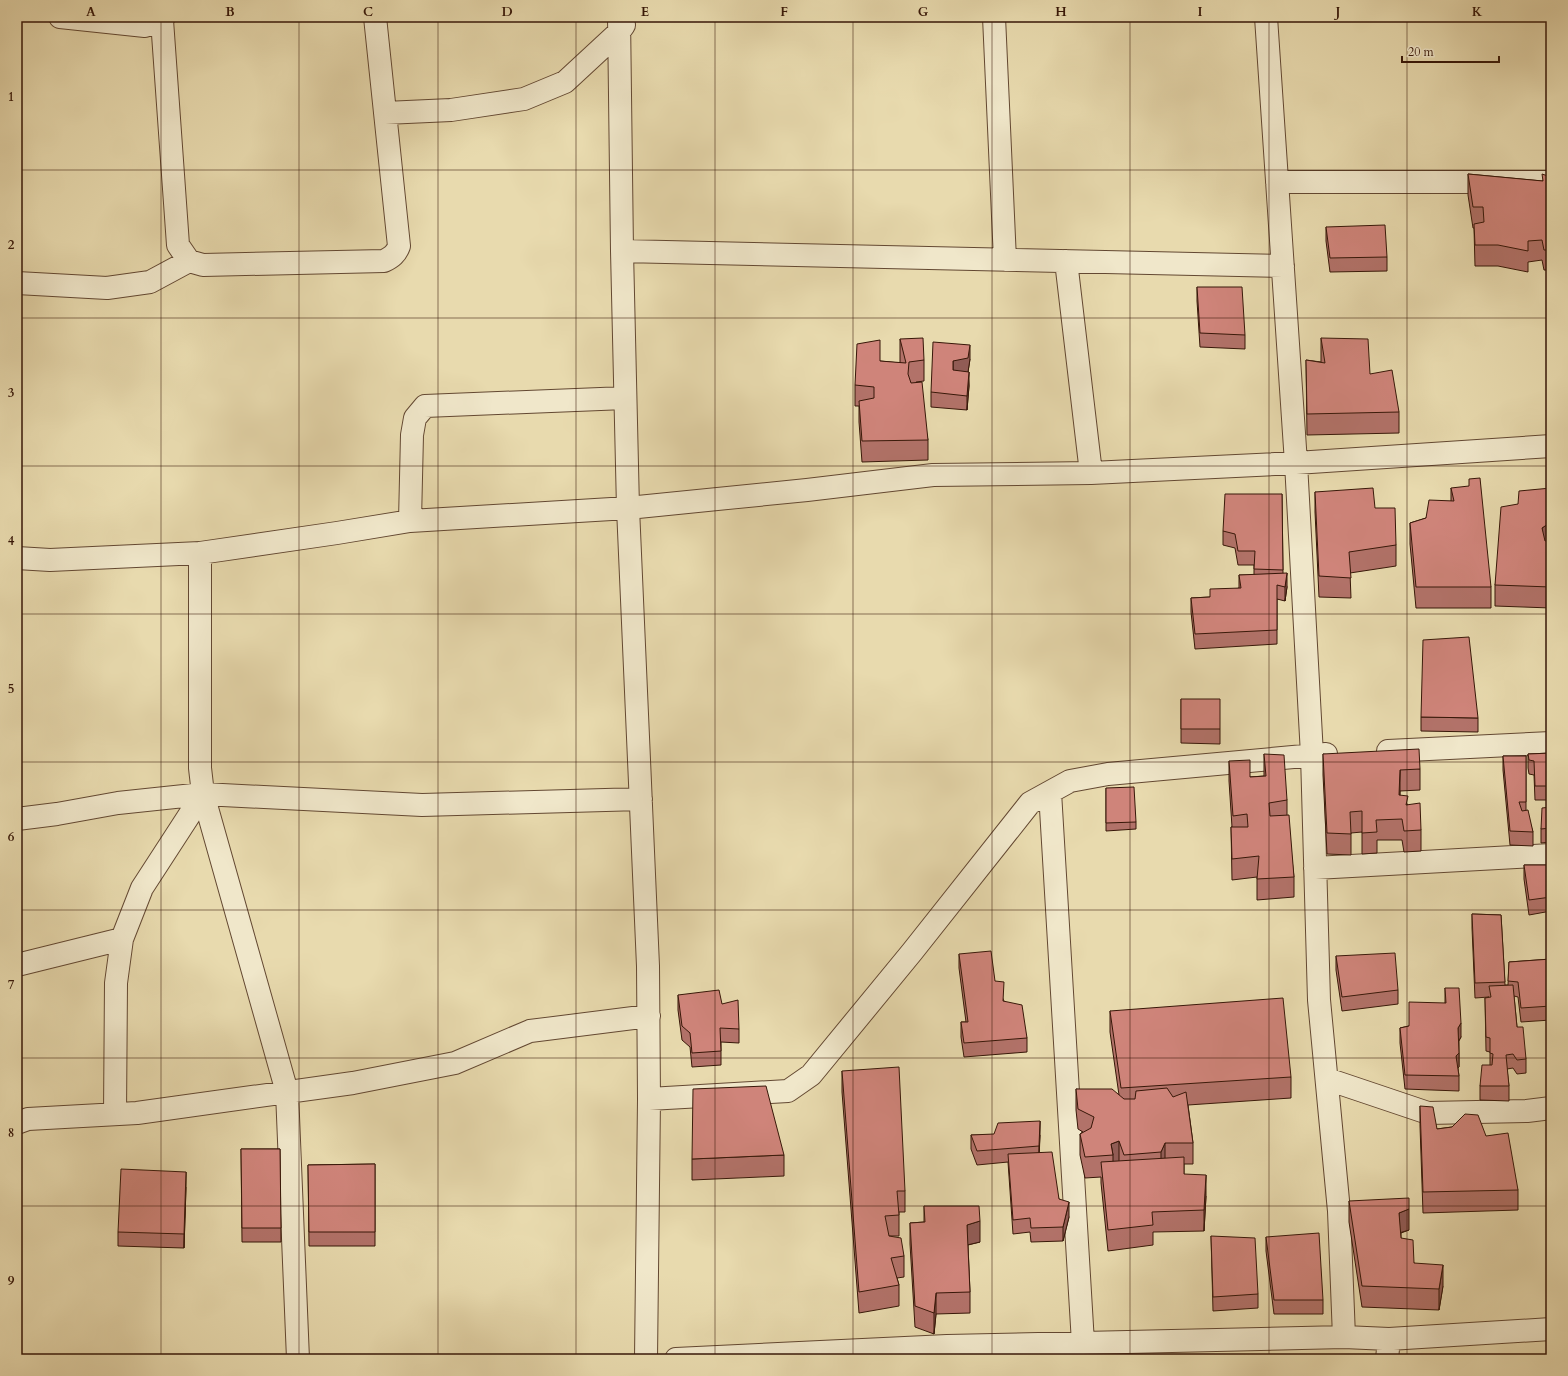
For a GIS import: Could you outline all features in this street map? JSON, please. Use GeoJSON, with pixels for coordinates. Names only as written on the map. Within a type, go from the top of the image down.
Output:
{"type":"FeatureCollection","features":[{"type":"Feature","properties":{"kind":"street"},"geometry":{"type":"LineString","coordinates":[[60,17],[145,26],[163,19],[178,245],[189,262]]}},
{"type":"Feature","properties":{"kind":"street"},"geometry":{"type":"LineString","coordinates":[[17,283],[107,288],[150,282],[189,262],[203,265],[384,261],[392,256],[399,246],[375,17]]}},
{"type":"Feature","properties":{"kind":"street"},"geometry":{"type":"LineString","coordinates":[[994,17],[1005,260]]}},
{"type":"Feature","properties":{"kind":"street"},"geometry":{"type":"LineString","coordinates":[[1266,17],[1296,463],[1312,755],[1319,1000],[1339,1212],[1344,1338]]}},
{"type":"Feature","properties":{"kind":"street"},"geometry":{"type":"LineString","coordinates":[[385,113],[451,110],[524,99],[565,82],[622,22]]}},
{"type":"Feature","properties":{"kind":"street"},"geometry":{"type":"LineString","coordinates":[[622,22],[622,251],[628,508],[649,1016],[646,1359]]}},
{"type":"Feature","properties":{"kind":"street"},"geometry":{"type":"LineString","coordinates":[[1277,182],[1551,182]]}},
{"type":"Feature","properties":{"kind":"street"},"geometry":{"type":"LineString","coordinates":[[622,251],[1283,266]]}},
{"type":"Feature","properties":{"kind":"street"},"geometry":{"type":"LineString","coordinates":[[1066,261],[1092,473]]}},
{"type":"Feature","properties":{"kind":"street"},"geometry":{"type":"LineString","coordinates":[[410,521],[412,435],[415,418],[425,406],[626,398]]}},
{"type":"Feature","properties":{"kind":"street"},"geometry":{"type":"LineString","coordinates":[[17,558],[50,560],[200,553],[410,521],[628,508],[807,490],[933,475],[1092,473],[1296,463],[1551,446]]}},
{"type":"Feature","properties":{"kind":"street"},"geometry":{"type":"LineString","coordinates":[[200,553],[200,768],[203,794],[287,1092],[298,1359]]}},
{"type":"Feature","properties":{"kind":"street"},"geometry":{"type":"LineString","coordinates":[[1368,752],[1551,743]]}},
{"type":"Feature","properties":{"kind":"street"},"geometry":{"type":"LineString","coordinates":[[649,1099],[788,1091],[811,1075],[912,952],[1030,803],[1070,781],[1108,774],[1344,753]]}},
{"type":"Feature","properties":{"kind":"street"},"geometry":{"type":"LineString","coordinates":[[1050,792],[1083,1343]]}},
{"type":"Feature","properties":{"kind":"street"},"geometry":{"type":"LineString","coordinates":[[17,819],[118,803],[203,794],[422,805],[641,798]]}},
{"type":"Feature","properties":{"kind":"street"},"geometry":{"type":"LineString","coordinates":[[115,1114],[116,984],[122,939],[142,888],[203,794]]}},
{"type":"Feature","properties":{"kind":"street"},"geometry":{"type":"LineString","coordinates":[[1315,868],[1551,855]]}},
{"type":"Feature","properties":{"kind":"street"},"geometry":{"type":"LineString","coordinates":[[17,965],[122,939]]}},
{"type":"Feature","properties":{"kind":"street"},"geometry":{"type":"LineString","coordinates":[[17,1123],[28,1119],[137,1113],[353,1084],[455,1063],[530,1031],[649,1016]]}},
{"type":"Feature","properties":{"kind":"street"},"geometry":{"type":"LineString","coordinates":[[1327,1079],[1428,1113],[1527,1111],[1551,1108]]}},
{"type":"Feature","properties":{"kind":"street"},"geometry":{"type":"LineString","coordinates":[[676,1359],[947,1352],[1083,1343],[1131,1351],[1344,1338],[1388,1349],[1551,1329]]}},
{"type":"Feature","properties":{"kind":"building"},"geometry":{"type":"Polygon","coordinates":[[[1468,174],[1543,181],[1542,174],[1551,177],[1551,250],[1544,250],[1542,240],[1528,241],[1528,251],[1498,245],[1475,245],[1474,224],[1484,222],[1483,207],[1473,207],[1468,174]]]}},
{"type":"Feature","properties":{"kind":"building"},"geometry":{"type":"Polygon","coordinates":[[[1385,225],[1387,257],[1330,258],[1326,227],[1385,225]]]}},
{"type":"Feature","properties":{"kind":"building"},"geometry":{"type":"Polygon","coordinates":[[[1197,287],[1242,287],[1245,335],[1200,333],[1197,287]]]}},
{"type":"Feature","properties":{"kind":"building"},"geometry":{"type":"Polygon","coordinates":[[[923,338],[924,360],[909,362],[908,374],[911,383],[922,382],[928,440],[862,441],[859,401],[874,398],[874,387],[855,385],[857,344],[880,340],[880,361],[906,363],[900,339],[923,338]]]}},
{"type":"Feature","properties":{"kind":"building"},"geometry":{"type":"Polygon","coordinates":[[[1321,338],[1368,339],[1370,374],[1392,370],[1399,412],[1307,414],[1306,360],[1325,363],[1321,338]]]}},
{"type":"Feature","properties":{"kind":"building"},"geometry":{"type":"Polygon","coordinates":[[[933,342],[970,345],[968,358],[953,361],[953,370],[969,372],[967,396],[931,392],[933,342]]]}},
{"type":"Feature","properties":{"kind":"building"},"geometry":{"type":"Polygon","coordinates":[[[1547,469],[1551,469],[1551,486],[1547,469]]]}},
{"type":"Feature","properties":{"kind":"building"},"geometry":{"type":"Polygon","coordinates":[[[1480,478],[1491,587],[1416,587],[1410,523],[1426,518],[1429,500],[1454,501],[1451,488],[1469,486],[1469,479],[1480,478]]]}},
{"type":"Feature","properties":{"kind":"building"},"geometry":{"type":"Polygon","coordinates":[[[1373,488],[1375,508],[1395,508],[1396,545],[1349,552],[1351,578],[1319,576],[1315,492],[1373,488]]]}},
{"type":"Feature","properties":{"kind":"building"},"geometry":{"type":"Polygon","coordinates":[[[1551,488],[1551,530],[1548,524],[1542,528],[1545,541],[1551,540],[1551,587],[1495,585],[1501,507],[1518,504],[1519,491],[1551,488]]]}},
{"type":"Feature","properties":{"kind":"building"},"geometry":{"type":"Polygon","coordinates":[[[1225,494],[1282,494],[1283,570],[1254,569],[1255,551],[1238,551],[1235,534],[1223,531],[1225,494]]]}},
{"type":"Feature","properties":{"kind":"building"},"geometry":{"type":"Polygon","coordinates":[[[1287,573],[1285,587],[1277,585],[1277,630],[1195,634],[1191,598],[1210,597],[1210,589],[1241,588],[1239,575],[1287,573]]]}},
{"type":"Feature","properties":{"kind":"building"},"geometry":{"type":"Polygon","coordinates":[[[1469,637],[1478,718],[1421,717],[1423,640],[1469,637]]]}},
{"type":"Feature","properties":{"kind":"building"},"geometry":{"type":"Polygon","coordinates":[[[1181,699],[1220,699],[1220,729],[1181,729],[1181,699]]]}},
{"type":"Feature","properties":{"kind":"building"},"geometry":{"type":"Polygon","coordinates":[[[1419,749],[1420,769],[1400,770],[1399,795],[1408,796],[1406,805],[1420,803],[1421,830],[1404,831],[1402,819],[1376,820],[1377,832],[1362,833],[1362,811],[1350,812],[1351,834],[1327,833],[1323,754],[1419,749]]]}},
{"type":"Feature","properties":{"kind":"building"},"geometry":{"type":"Polygon","coordinates":[[[1551,753],[1551,786],[1535,786],[1534,761],[1529,760],[1528,754],[1551,753]]]}},
{"type":"Feature","properties":{"kind":"building"},"geometry":{"type":"Polygon","coordinates":[[[1264,754],[1284,755],[1287,800],[1269,803],[1270,816],[1289,815],[1294,877],[1257,879],[1259,856],[1232,859],[1231,827],[1248,827],[1247,814],[1233,816],[1229,761],[1250,760],[1250,777],[1266,776],[1264,754]]]}},
{"type":"Feature","properties":{"kind":"building"},"geometry":{"type":"Polygon","coordinates":[[[1503,756],[1526,756],[1526,802],[1519,802],[1522,811],[1528,810],[1533,832],[1510,831],[1503,756]]]}},
{"type":"Feature","properties":{"kind":"building"},"geometry":{"type":"Polygon","coordinates":[[[1134,787],[1136,822],[1106,823],[1106,788],[1134,787]]]}},
{"type":"Feature","properties":{"kind":"building"},"geometry":{"type":"Polygon","coordinates":[[[1551,807],[1551,828],[1541,829],[1542,808],[1551,807]]]}},
{"type":"Feature","properties":{"kind":"building"},"geometry":{"type":"Polygon","coordinates":[[[1524,865],[1551,865],[1551,897],[1529,900],[1524,865]]]}},
{"type":"Feature","properties":{"kind":"building"},"geometry":{"type":"Polygon","coordinates":[[[1472,914],[1501,915],[1505,982],[1475,983],[1472,914]]]}},
{"type":"Feature","properties":{"kind":"building"},"geometry":{"type":"Polygon","coordinates":[[[991,951],[995,981],[1004,982],[1003,1001],[1022,1005],[1027,1038],[964,1043],[961,1022],[968,1022],[959,954],[991,951]]]}},
{"type":"Feature","properties":{"kind":"building"},"geometry":{"type":"Polygon","coordinates":[[[1395,953],[1398,990],[1342,997],[1336,956],[1395,953]]]}},
{"type":"Feature","properties":{"kind":"building"},"geometry":{"type":"Polygon","coordinates":[[[1551,959],[1551,1006],[1521,1008],[1518,982],[1508,981],[1509,962],[1551,959]]]}},
{"type":"Feature","properties":{"kind":"building"},"geometry":{"type":"Polygon","coordinates":[[[1513,985],[1517,1027],[1523,1027],[1526,1059],[1517,1060],[1513,1054],[1506,1055],[1509,1086],[1480,1086],[1482,1065],[1492,1065],[1493,1054],[1490,1053],[1490,1038],[1486,1037],[1485,998],[1491,997],[1489,986],[1513,985]]]}},
{"type":"Feature","properties":{"kind":"building"},"geometry":{"type":"Polygon","coordinates":[[[1445,988],[1459,988],[1461,1023],[1458,1028],[1459,1053],[1456,1056],[1459,1076],[1405,1075],[1400,1028],[1409,1026],[1409,1002],[1446,1003],[1445,988]]]}},
{"type":"Feature","properties":{"kind":"building"},"geometry":{"type":"Polygon","coordinates":[[[719,990],[722,1004],[738,1000],[739,1029],[720,1028],[721,1051],[692,1053],[690,1033],[682,1026],[678,995],[719,990]]]}},
{"type":"Feature","properties":{"kind":"building"},"geometry":{"type":"Polygon","coordinates":[[[1283,998],[1291,1077],[1121,1088],[1110,1011],[1283,998]]]}},
{"type":"Feature","properties":{"kind":"building"},"geometry":{"type":"Polygon","coordinates":[[[899,1067],[905,1191],[897,1191],[899,1215],[885,1216],[889,1236],[901,1238],[904,1256],[891,1258],[899,1285],[859,1292],[842,1071],[899,1067]]]}},
{"type":"Feature","properties":{"kind":"building"},"geometry":{"type":"Polygon","coordinates":[[[766,1086],[784,1155],[692,1159],[693,1089],[766,1086]]]}},
{"type":"Feature","properties":{"kind":"building"},"geometry":{"type":"Polygon","coordinates":[[[1167,1088],[1173,1097],[1186,1092],[1193,1143],[1165,1143],[1161,1152],[1124,1155],[1119,1141],[1111,1144],[1113,1155],[1085,1157],[1080,1134],[1091,1128],[1094,1117],[1078,1109],[1076,1089],[1112,1089],[1124,1099],[1135,1099],[1136,1091],[1167,1088]]]}},
{"type":"Feature","properties":{"kind":"building"},"geometry":{"type":"Polygon","coordinates":[[[1420,1106],[1433,1107],[1437,1129],[1452,1127],[1465,1114],[1478,1115],[1486,1136],[1508,1133],[1518,1190],[1423,1192],[1420,1106]]]}},
{"type":"Feature","properties":{"kind":"building"},"geometry":{"type":"Polygon","coordinates":[[[1040,1121],[1039,1146],[977,1151],[971,1135],[994,1134],[998,1123],[1040,1121]]]}},
{"type":"Feature","properties":{"kind":"building"},"geometry":{"type":"Polygon","coordinates":[[[241,1149],[280,1149],[281,1228],[242,1228],[241,1149]]]}},
{"type":"Feature","properties":{"kind":"building"},"geometry":{"type":"Polygon","coordinates":[[[1052,1152],[1059,1199],[1069,1202],[1063,1227],[1031,1228],[1030,1218],[1013,1220],[1008,1154],[1052,1152]]]}},
{"type":"Feature","properties":{"kind":"building"},"geometry":{"type":"Polygon","coordinates":[[[1184,1157],[1184,1174],[1206,1175],[1204,1210],[1152,1212],[1153,1225],[1108,1230],[1101,1162],[1184,1157]]]}},
{"type":"Feature","properties":{"kind":"building"},"geometry":{"type":"Polygon","coordinates":[[[375,1164],[375,1232],[309,1232],[308,1165],[375,1164]]]}},
{"type":"Feature","properties":{"kind":"building"},"geometry":{"type":"Polygon","coordinates":[[[121,1169],[186,1172],[184,1234],[118,1232],[121,1169]]]}},
{"type":"Feature","properties":{"kind":"building"},"geometry":{"type":"Polygon","coordinates":[[[1409,1198],[1409,1209],[1399,1213],[1401,1238],[1413,1240],[1414,1263],[1443,1265],[1439,1289],[1362,1286],[1349,1201],[1409,1198]]]}},
{"type":"Feature","properties":{"kind":"building"},"geometry":{"type":"Polygon","coordinates":[[[924,1206],[979,1206],[980,1221],[967,1225],[970,1292],[936,1293],[934,1313],[915,1306],[910,1223],[925,1222],[924,1206]]]}},
{"type":"Feature","properties":{"kind":"building"},"geometry":{"type":"Polygon","coordinates":[[[1319,1233],[1323,1300],[1274,1300],[1266,1237],[1319,1233]]]}},
{"type":"Feature","properties":{"kind":"building"},"geometry":{"type":"Polygon","coordinates":[[[1211,1236],[1255,1238],[1258,1294],[1213,1297],[1211,1236]]]}}]}
